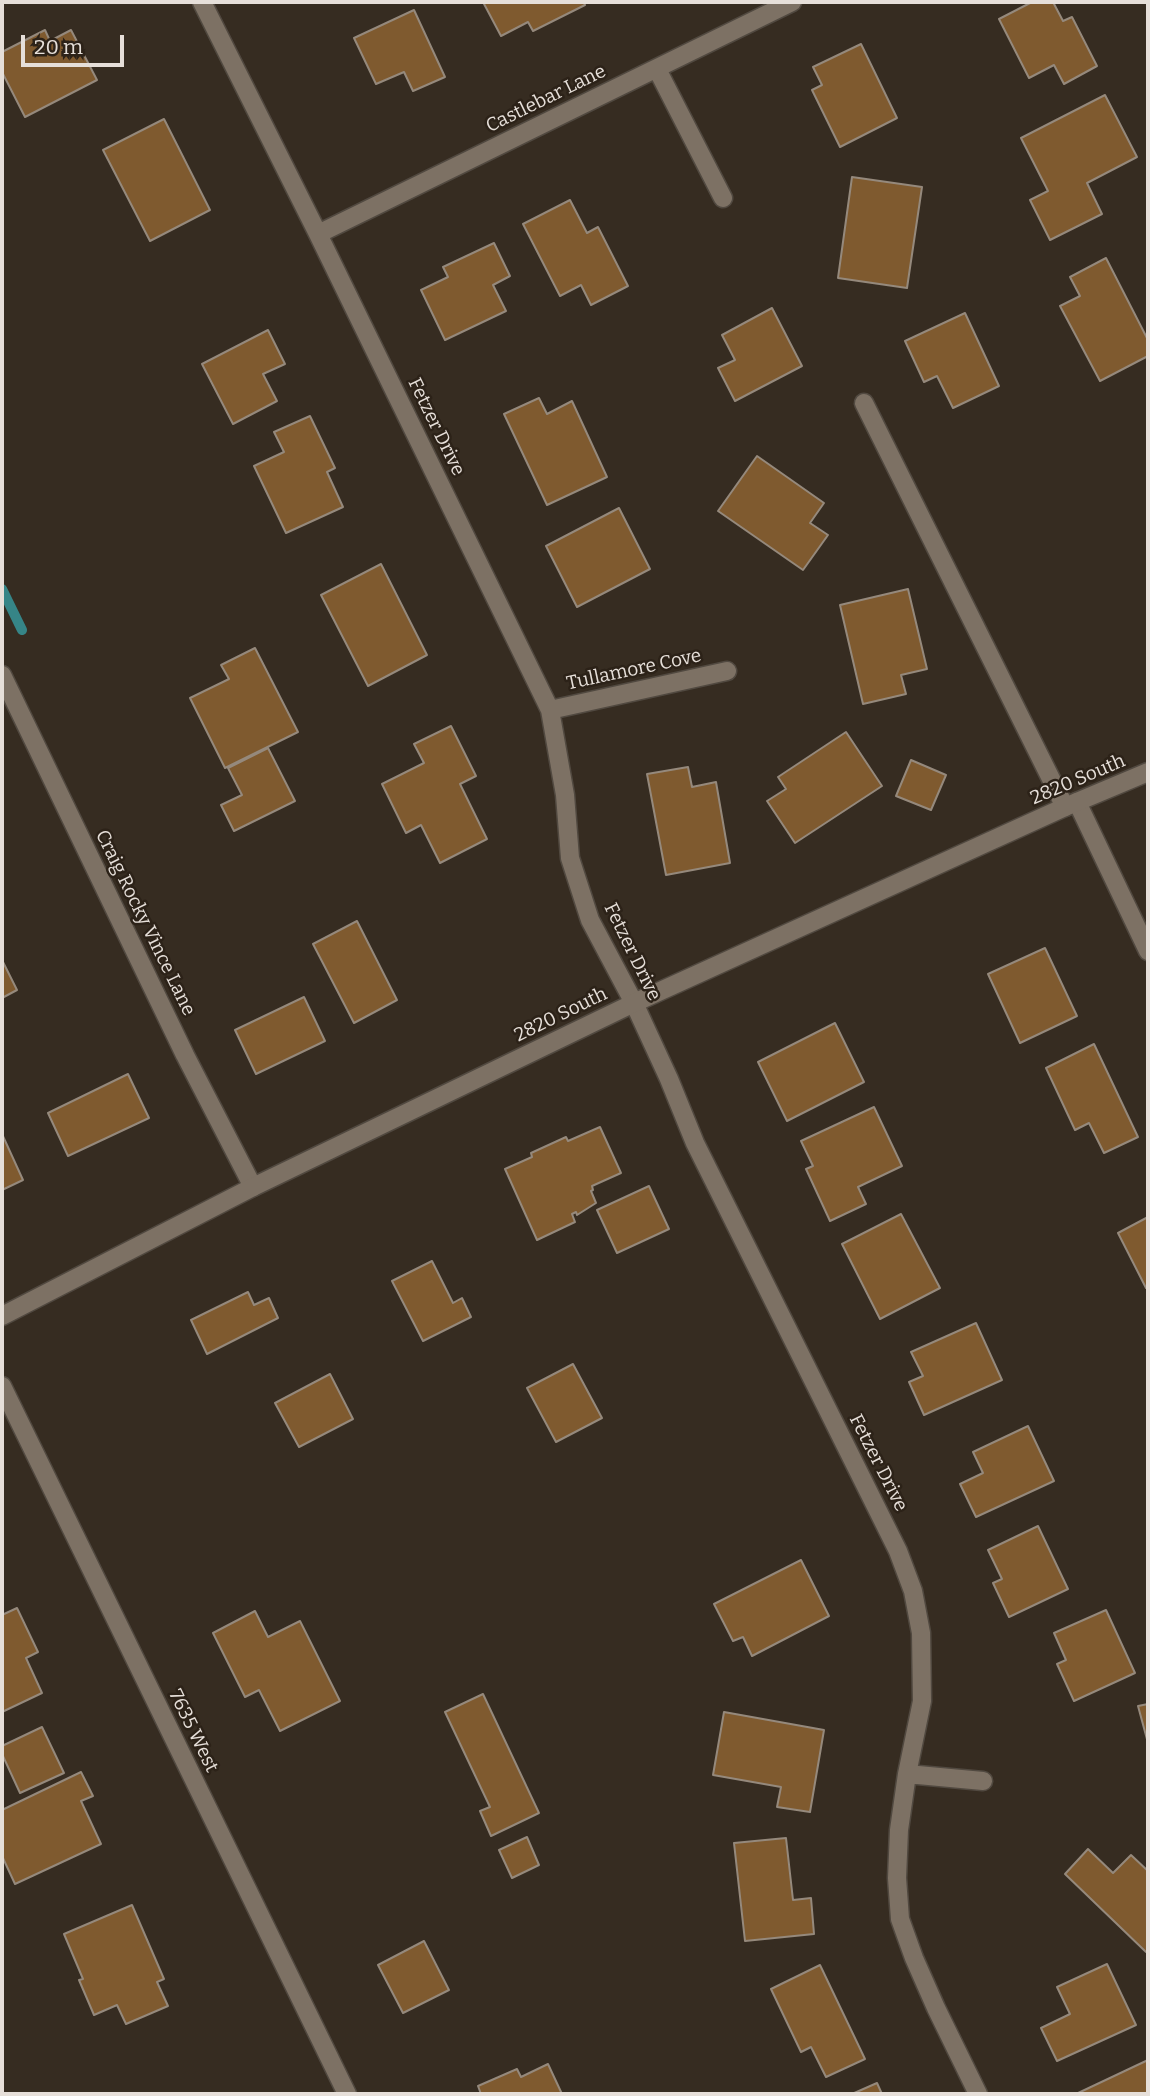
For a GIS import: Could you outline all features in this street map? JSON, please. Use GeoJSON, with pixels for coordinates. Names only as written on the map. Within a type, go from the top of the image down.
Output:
{"type":"FeatureCollection","features":[{"type":"Feature","properties":{"kind":"street","name":"Fetzer Drive"},"geometry":{"type":"LineString","coordinates":[[202,2],[550,710],[565,796],[570,858],[590,920],[634,1003],[695,1143],[898,1550],[906,1571],[913,1591],[921,1633],[922,1700],[899,1830],[897,1878],[900,1919],[930,1995],[978,2094]]}},
{"type":"Feature","properties":{"kind":"street","name":"Castlebar Lane"},"geometry":{"type":"LineString","coordinates":[[318,234],[792,2]]}},
{"type":"Feature","properties":{"kind":"street"},"geometry":{"type":"LineString","coordinates":[[657,69],[723,198]]}},
{"type":"Feature","properties":{"kind":"street"},"geometry":{"type":"LineString","coordinates":[[864,403],[1148,951]]}},
{"type":"Feature","properties":{"kind":"street","name":"Tullamore Cove"},"geometry":{"type":"LineString","coordinates":[[550,710],[727,671]]}},
{"type":"Feature","properties":{"kind":"street","name":"Craig Rocky Vince Lane"},"geometry":{"type":"LineString","coordinates":[[2,675],[185,1055],[253,1187]]}},
{"type":"Feature","properties":{"kind":"street","name":"2820 South"},"geometry":{"type":"LineString","coordinates":[[2,1316],[253,1187],[634,1003],[1148,772]]}},
{"type":"Feature","properties":{"kind":"street","name":"7635 West"},"geometry":{"type":"LineString","coordinates":[[2,1386],[347,2094]]}},
{"type":"Feature","properties":{"kind":"street"},"geometry":{"type":"LineString","coordinates":[[907,1774],[983,1782]]}},
{"type":"Feature","properties":{"kind":"building"},"geometry":{"type":"Polygon","coordinates":[[[483,2],[584,2],[585,5],[533,31],[528,22],[501,36],[483,2]]]}},
{"type":"Feature","properties":{"kind":"building"},"geometry":{"type":"Polygon","coordinates":[[[1032,2],[1053,2],[1063,21],[1072,17],[1097,66],[1064,84],[1054,65],[1029,78],[999,19],[1032,2]]]}},
{"type":"Feature","properties":{"kind":"building"},"geometry":{"type":"Polygon","coordinates":[[[414,10],[445,77],[413,91],[404,72],[376,84],[354,38],[414,10]]]}},
{"type":"Feature","properties":{"kind":"building"},"geometry":{"type":"Polygon","coordinates":[[[45,30],[50,41],[71,30],[97,80],[25,117],[2,72],[2,52],[45,30]]]}},
{"type":"Feature","properties":{"kind":"building"},"geometry":{"type":"Polygon","coordinates":[[[861,44],[897,118],[840,147],[812,90],[822,85],[813,67],[861,44]]]}},
{"type":"Feature","properties":{"kind":"building"},"geometry":{"type":"Polygon","coordinates":[[[1105,95],[1137,157],[1087,183],[1102,214],[1050,240],[1030,200],[1048,191],[1021,138],[1105,95]]]}},
{"type":"Feature","properties":{"kind":"building"},"geometry":{"type":"Polygon","coordinates":[[[164,119],[210,210],[150,241],[103,150],[164,119]]]}},
{"type":"Feature","properties":{"kind":"building"},"geometry":{"type":"Polygon","coordinates":[[[852,177],[922,187],[907,288],[838,278],[852,177]]]}},
{"type":"Feature","properties":{"kind":"building"},"geometry":{"type":"Polygon","coordinates":[[[570,200],[587,233],[598,227],[628,286],[591,305],[581,285],[560,296],[523,224],[570,200]]]}},
{"type":"Feature","properties":{"kind":"building"},"geometry":{"type":"Polygon","coordinates":[[[494,243],[510,276],[493,285],[506,311],[445,340],[421,290],[448,277],[443,267],[494,243]]]}},
{"type":"Feature","properties":{"kind":"building"},"geometry":{"type":"Polygon","coordinates":[[[1106,258],[1148,340],[1148,356],[1100,381],[1060,306],[1080,296],[1070,277],[1106,258]]]}},
{"type":"Feature","properties":{"kind":"building"},"geometry":{"type":"Polygon","coordinates":[[[772,308],[802,366],[735,401],[718,368],[735,360],[722,335],[772,308]]]}},
{"type":"Feature","properties":{"kind":"building"},"geometry":{"type":"Polygon","coordinates":[[[965,313],[999,386],[953,408],[937,376],[924,382],[905,341],[965,313]]]}},
{"type":"Feature","properties":{"kind":"building"},"geometry":{"type":"Polygon","coordinates":[[[268,330],[285,364],[263,374],[277,401],[233,424],[202,364],[268,330]]]}},
{"type":"Feature","properties":{"kind":"building"},"geometry":{"type":"Polygon","coordinates":[[[539,398],[547,414],[572,401],[607,477],[547,505],[504,414],[539,398]]]}},
{"type":"Feature","properties":{"kind":"building"},"geometry":{"type":"Polygon","coordinates":[[[310,416],[335,468],[327,472],[343,507],[286,533],[254,466],[284,452],[274,432],[310,416]]]}},
{"type":"Feature","properties":{"kind":"building"},"geometry":{"type":"Polygon","coordinates":[[[757,456],[824,503],[810,523],[828,535],[803,570],[718,511],[757,456]]]}},
{"type":"Feature","properties":{"kind":"building"},"geometry":{"type":"Polygon","coordinates":[[[619,508],[650,569],[577,607],[546,546],[619,508]]]}},
{"type":"Feature","properties":{"kind":"building"},"geometry":{"type":"Polygon","coordinates":[[[381,564],[427,655],[368,686],[321,595],[381,564]]]}},
{"type":"Feature","properties":{"kind":"building"},"geometry":{"type":"Polygon","coordinates":[[[908,589],[927,669],[901,675],[906,694],[863,704],[840,605],[908,589]]]}},
{"type":"Feature","properties":{"kind":"building"},"geometry":{"type":"Polygon","coordinates":[[[255,648],[298,732],[225,768],[190,698],[229,679],[221,665],[255,648]]]}},
{"type":"Feature","properties":{"kind":"building"},"geometry":{"type":"Polygon","coordinates":[[[451,726],[476,776],[460,784],[487,839],[440,863],[421,825],[406,833],[382,784],[424,763],[414,744],[451,726]]]}},
{"type":"Feature","properties":{"kind":"building"},"geometry":{"type":"Polygon","coordinates":[[[846,732],[882,786],[795,843],[767,801],[786,789],[778,777],[846,732]]]}},
{"type":"Feature","properties":{"kind":"building"},"geometry":{"type":"Polygon","coordinates":[[[268,748],[295,801],[234,831],[221,805],[242,795],[228,768],[268,748]]]}},
{"type":"Feature","properties":{"kind":"building"},"geometry":{"type":"Polygon","coordinates":[[[911,760],[946,775],[931,810],[896,796],[911,760]]]}},
{"type":"Feature","properties":{"kind":"building"},"geometry":{"type":"Polygon","coordinates":[[[688,767],[692,787],[716,782],[730,863],[666,875],[647,774],[688,767]]]}},
{"type":"Feature","properties":{"kind":"building"},"geometry":{"type":"Polygon","coordinates":[[[357,921],[397,1000],[354,1023],[313,944],[357,921]]]}},
{"type":"Feature","properties":{"kind":"building"},"geometry":{"type":"Polygon","coordinates":[[[1045,948],[1077,1016],[1020,1043],[988,974],[1045,948]]]}},
{"type":"Feature","properties":{"kind":"building"},"geometry":{"type":"Polygon","coordinates":[[[2,960],[17,990],[2,998],[2,960]]]}},
{"type":"Feature","properties":{"kind":"building"},"geometry":{"type":"Polygon","coordinates":[[[304,997],[325,1041],[256,1074],[235,1030],[304,997]]]}},
{"type":"Feature","properties":{"kind":"building"},"geometry":{"type":"Polygon","coordinates":[[[835,1023],[864,1082],[787,1121],[758,1062],[835,1023]]]}},
{"type":"Feature","properties":{"kind":"building"},"geometry":{"type":"Polygon","coordinates":[[[1094,1044],[1138,1137],[1104,1153],[1089,1123],[1075,1130],[1046,1068],[1094,1044]]]}},
{"type":"Feature","properties":{"kind":"building"},"geometry":{"type":"Polygon","coordinates":[[[128,1074],[149,1118],[68,1156],[48,1113],[128,1074]]]}},
{"type":"Feature","properties":{"kind":"building"},"geometry":{"type":"Polygon","coordinates":[[[874,1107],[902,1166],[858,1187],[866,1204],[830,1221],[806,1169],[813,1166],[801,1141],[874,1107]]]}},
{"type":"Feature","properties":{"kind":"building"},"geometry":{"type":"Polygon","coordinates":[[[600,1127],[621,1173],[592,1186],[591,1191],[596,1203],[577,1215],[576,1212],[572,1214],[575,1222],[537,1240],[505,1169],[566,1137],[568,1141],[600,1127]]]}},
{"type":"Feature","properties":{"kind":"building"},"geometry":{"type":"Polygon","coordinates":[[[2,1134],[23,1180],[2,1190],[2,1134]]]}},
{"type":"Feature","properties":{"kind":"building"},"geometry":{"type":"Polygon","coordinates":[[[649,1186],[669,1229],[617,1253],[597,1210],[649,1186]]]}},
{"type":"Feature","properties":{"kind":"building"},"geometry":{"type":"Polygon","coordinates":[[[901,1214],[940,1288],[880,1319],[842,1244],[901,1214]]]}},
{"type":"Feature","properties":{"kind":"building"},"geometry":{"type":"Polygon","coordinates":[[[1148,1217],[1148,1287],[1146,1288],[1118,1233],[1148,1217]]]}},
{"type":"Feature","properties":{"kind":"building"},"geometry":{"type":"Polygon","coordinates":[[[432,1261],[453,1303],[462,1298],[471,1317],[423,1341],[392,1281],[432,1261]]]}},
{"type":"Feature","properties":{"kind":"building"},"geometry":{"type":"Polygon","coordinates":[[[248,1292],[254,1305],[269,1298],[278,1318],[207,1354],[191,1320],[248,1292]]]}},
{"type":"Feature","properties":{"kind":"building"},"geometry":{"type":"Polygon","coordinates":[[[976,1323],[1002,1380],[924,1415],[909,1382],[923,1376],[911,1352],[976,1323]]]}},
{"type":"Feature","properties":{"kind":"building"},"geometry":{"type":"Polygon","coordinates":[[[573,1364],[602,1418],[556,1442],[527,1388],[573,1364]]]}},
{"type":"Feature","properties":{"kind":"building"},"geometry":{"type":"Polygon","coordinates":[[[330,1374],[353,1419],[299,1447],[275,1403],[330,1374]]]}},
{"type":"Feature","properties":{"kind":"building"},"geometry":{"type":"Polygon","coordinates":[[[1028,1426],[1054,1481],[976,1517],[960,1484],[983,1473],[973,1452],[1028,1426]]]}},
{"type":"Feature","properties":{"kind":"building"},"geometry":{"type":"Polygon","coordinates":[[[1038,1526],[1068,1589],[1009,1617],[993,1583],[1002,1579],[988,1550],[1038,1526]]]}},
{"type":"Feature","properties":{"kind":"building"},"geometry":{"type":"Polygon","coordinates":[[[801,1560],[829,1616],[752,1656],[743,1637],[733,1641],[714,1604],[801,1560]]]}},
{"type":"Feature","properties":{"kind":"building"},"geometry":{"type":"Polygon","coordinates":[[[17,1608],[38,1652],[26,1658],[42,1693],[2,1712],[2,1615],[17,1608]]]}},
{"type":"Feature","properties":{"kind":"building"},"geometry":{"type":"Polygon","coordinates":[[[1106,1610],[1135,1673],[1074,1701],[1057,1664],[1066,1660],[1054,1633],[1106,1610]]]}},
{"type":"Feature","properties":{"kind":"building"},"geometry":{"type":"Polygon","coordinates":[[[255,1611],[268,1637],[300,1621],[340,1701],[280,1731],[259,1690],[245,1697],[213,1633],[255,1611]]]}},
{"type":"Feature","properties":{"kind":"building"},"geometry":{"type":"Polygon","coordinates":[[[483,1694],[539,1813],[491,1836],[480,1811],[490,1807],[445,1712],[483,1694]]]}},
{"type":"Feature","properties":{"kind":"building"},"geometry":{"type":"Polygon","coordinates":[[[1148,1704],[1148,1743],[1138,1706],[1148,1704]]]}},
{"type":"Feature","properties":{"kind":"building"},"geometry":{"type":"Polygon","coordinates":[[[724,1712],[824,1730],[810,1812],[777,1807],[781,1787],[713,1775],[724,1712]]]}},
{"type":"Feature","properties":{"kind":"building"},"geometry":{"type":"Polygon","coordinates":[[[42,1727],[64,1773],[20,1793],[2,1754],[2,1746],[42,1727]]]}},
{"type":"Feature","properties":{"kind":"building"},"geometry":{"type":"Polygon","coordinates":[[[81,1772],[93,1796],[81,1801],[101,1844],[15,1884],[2,1856],[2,1810],[81,1772]]]}},
{"type":"Feature","properties":{"kind":"building"},"geometry":{"type":"Polygon","coordinates":[[[527,1837],[539,1865],[512,1878],[499,1850],[527,1837]]]}},
{"type":"Feature","properties":{"kind":"building"},"geometry":{"type":"Polygon","coordinates":[[[786,1838],[793,1900],[811,1898],[814,1934],[745,1941],[734,1843],[786,1838]]]}},
{"type":"Feature","properties":{"kind":"building"},"geometry":{"type":"Polygon","coordinates":[[[1088,1849],[1113,1873],[1131,1855],[1148,1871],[1146,1952],[1065,1874],[1088,1849]]]}},
{"type":"Feature","properties":{"kind":"building"},"geometry":{"type":"Polygon","coordinates":[[[132,1905],[164,1979],[157,1982],[168,2006],[126,2024],[117,2005],[94,2015],[79,1980],[83,1979],[64,1934],[132,1905]]]}},
{"type":"Feature","properties":{"kind":"building"},"geometry":{"type":"Polygon","coordinates":[[[424,1941],[449,1990],[403,2013],[378,1965],[424,1941]]]}},
{"type":"Feature","properties":{"kind":"building"},"geometry":{"type":"Polygon","coordinates":[[[1107,1964],[1136,2025],[1057,2061],[1041,2028],[1070,2014],[1057,1987],[1107,1964]]]}},
{"type":"Feature","properties":{"kind":"building"},"geometry":{"type":"Polygon","coordinates":[[[820,1965],[865,2059],[826,2077],[811,2047],[801,2052],[771,1989],[820,1965]]]}},
{"type":"Feature","properties":{"kind":"building"},"geometry":{"type":"Polygon","coordinates":[[[1148,2060],[1148,2094],[1076,2094],[1148,2060]]]}},
{"type":"Feature","properties":{"kind":"building"},"geometry":{"type":"Polygon","coordinates":[[[548,2064],[562,2094],[481,2094],[478,2086],[517,2069],[521,2077],[548,2064]]]}},
{"type":"Feature","properties":{"kind":"building"},"geometry":{"type":"Polygon","coordinates":[[[877,2083],[882,2094],[852,2094],[877,2083]]]}},
{"type":"Feature","properties":{"kind":"waterway"},"geometry":{"type":"LineString","coordinates":[[2,589],[22,630]]}}]}
